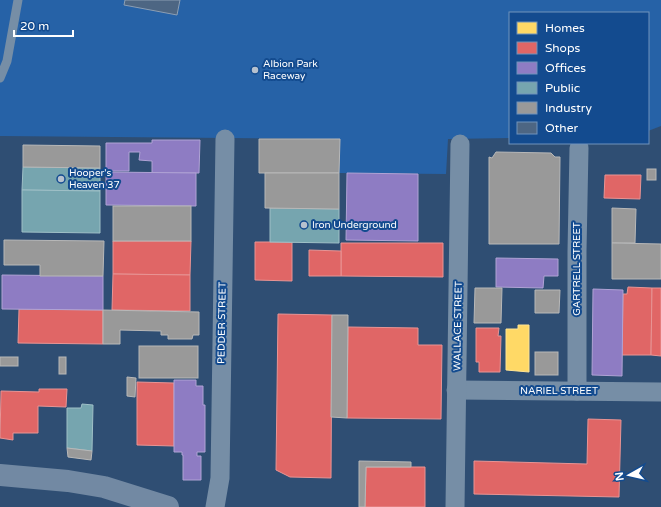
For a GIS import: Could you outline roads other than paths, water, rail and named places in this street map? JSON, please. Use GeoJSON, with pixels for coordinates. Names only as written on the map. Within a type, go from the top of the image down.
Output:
{"type":"FeatureCollection","features":[{"type":"Feature","properties":{"kind":"main road"},"geometry":{"type":"LineString","coordinates":[[0,475],[68,481],[104,487],[168,507]]}},
{"type":"Feature","properties":{"kind":"street","name":"PEDDER STREET"},"geometry":{"type":"LineString","coordinates":[[215,507],[220,478],[225,140]]}},
{"type":"Feature","properties":{"kind":"street","name":"WALLACE STREET"},"geometry":{"type":"LineString","coordinates":[[455,507],[460,144]]}},
{"type":"Feature","properties":{"kind":"street","name":"GARTRELL STREET"},"geometry":{"type":"LineString","coordinates":[[577,391],[579,148]]}},
{"type":"Feature","properties":{"kind":"street","name":"NARIEL STREET"},"geometry":{"type":"LineString","coordinates":[[456,390],[661,392]]}},
{"type":"Feature","properties":{"kind":"lane"},"geometry":{"type":"LineString","coordinates":[[0,78],[7,61],[18,0]]}},
{"type":"Feature","properties":{"kind":"place","name":"Albion Park Raceway"},"geometry":{"type":"Point","coordinates":[255,70]}},
{"type":"Feature","properties":{"kind":"place","name":"Hooper's Heaven 37"},"geometry":{"type":"Point","coordinates":[61,179]}},
{"type":"Feature","properties":{"kind":"place","name":"Iron Underground"},"geometry":{"type":"Point","coordinates":[304,225]}}]}
